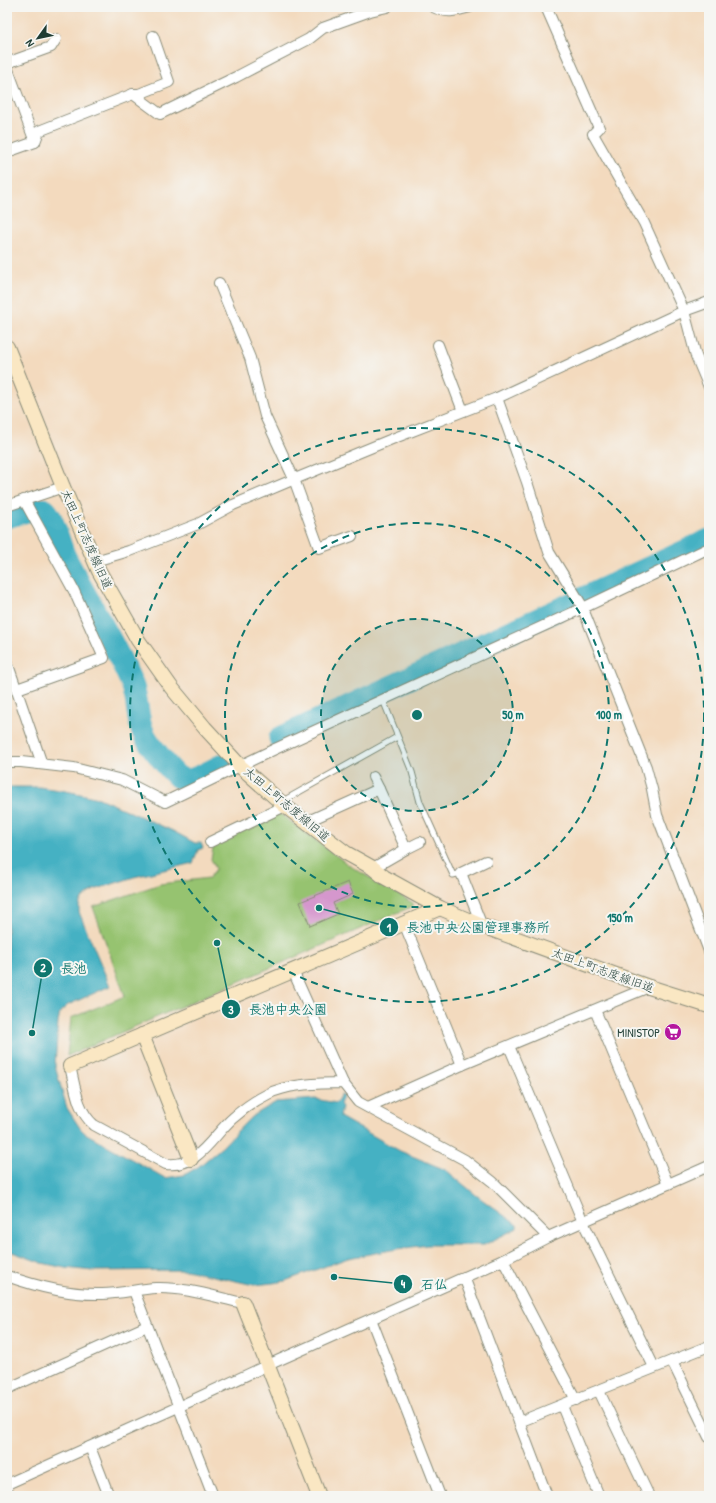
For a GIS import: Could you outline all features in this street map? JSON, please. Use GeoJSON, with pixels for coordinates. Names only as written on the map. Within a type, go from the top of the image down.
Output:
{"type":"FeatureCollection","features":[{"type":"Feature","properties":{"kind":"street"},"geometry":{"type":"LineString","coordinates":[[133,94],[160,114],[303,42],[323,28],[387,7]]}},
{"type":"Feature","properties":{"kind":"street"},"geometry":{"type":"LineString","coordinates":[[433,7],[439,10],[454,12],[470,7]]}},
{"type":"Feature","properties":{"kind":"street"},"geometry":{"type":"LineString","coordinates":[[546,7],[599,128],[593,134],[644,223],[684,311],[696,356],[709,387]]}},
{"type":"Feature","properties":{"kind":"street"},"geometry":{"type":"LineString","coordinates":[[7,152],[34,142],[39,131],[133,94],[139,94],[168,82],[153,36]]}},
{"type":"Feature","properties":{"kind":"street"},"geometry":{"type":"LineString","coordinates":[[7,64],[51,47],[56,39]]}},
{"type":"Feature","properties":{"kind":"street"},"geometry":{"type":"LineString","coordinates":[[8,73],[34,142]]}},
{"type":"Feature","properties":{"kind":"street"},"geometry":{"type":"LineString","coordinates":[[219,283],[250,358],[266,416],[294,479],[319,548],[352,536]]}},
{"type":"Feature","properties":{"kind":"street"},"geometry":{"type":"LineString","coordinates":[[95,561],[129,551],[198,524],[233,505],[294,479],[497,398],[684,311],[709,302]]}},
{"type":"Feature","properties":{"kind":"street"},"geometry":{"type":"LineString","coordinates":[[438,345],[463,411]]}},
{"type":"Feature","properties":{"kind":"street","name":"太田上町志度線旧道"},"geometry":{"type":"LineString","coordinates":[[7,347],[63,487],[95,561],[138,640],[171,687],[205,728],[241,766],[283,804],[346,853],[373,868],[384,877],[440,908],[482,926],[709,1006]]}},
{"type":"Feature","properties":{"kind":"street"},"geometry":{"type":"LineString","coordinates":[[497,398],[527,482],[549,552],[580,602],[646,767],[657,816],[709,951]]}},
{"type":"Feature","properties":{"kind":"street"},"geometry":{"type":"LineString","coordinates":[[7,506],[28,507],[63,487]]}},
{"type":"Feature","properties":{"kind":"street"},"geometry":{"type":"LineString","coordinates":[[17,689],[104,658],[74,590],[28,507]]}},
{"type":"Feature","properties":{"kind":"street"},"geometry":{"type":"LineString","coordinates":[[7,762],[74,768],[122,780],[165,802],[383,700],[580,602],[709,548]]}},
{"type":"Feature","properties":{"kind":"street"},"geometry":{"type":"LineString","coordinates":[[7,662],[42,764]]}},
{"type":"Feature","properties":{"kind":"street"},"geometry":{"type":"LineString","coordinates":[[373,778],[406,849]]}},
{"type":"Feature","properties":{"kind":"street"},"geometry":{"type":"LineString","coordinates":[[306,822],[379,789]]}},
{"type":"Feature","properties":{"kind":"street"},"geometry":{"type":"LineString","coordinates":[[210,842],[283,804]]}},
{"type":"Feature","properties":{"kind":"street"},"geometry":{"type":"LineString","coordinates":[[373,868],[420,842]]}},
{"type":"Feature","properties":{"kind":"street"},"geometry":{"type":"LineString","coordinates":[[482,926],[461,873],[486,861]]}},
{"type":"Feature","properties":{"kind":"street"},"geometry":{"type":"LineString","coordinates":[[343,1083],[306,1085],[269,1093],[252,1103],[232,1118],[204,1149],[191,1159],[176,1165],[166,1164],[94,1125],[87,1119],[80,1104],[70,1066],[440,908]]}},
{"type":"Feature","properties":{"kind":"street"},"geometry":{"type":"LineString","coordinates":[[404,923],[462,1065]]}},
{"type":"Feature","properties":{"kind":"street"},"geometry":{"type":"LineString","coordinates":[[293,971],[343,1083],[358,1102],[465,1160],[493,1182],[548,1237]]}},
{"type":"Feature","properties":{"kind":"street"},"geometry":{"type":"LineString","coordinates":[[368,1107],[462,1065],[649,986]]}},
{"type":"Feature","properties":{"kind":"street"},"geometry":{"type":"LineString","coordinates":[[595,1010],[668,1184]]}},
{"type":"Feature","properties":{"kind":"street"},"geometry":{"type":"LineString","coordinates":[[142,1035],[191,1159]]}},
{"type":"Feature","properties":{"kind":"street"},"geometry":{"type":"LineString","coordinates":[[509,1046],[584,1222],[654,1367]]}},
{"type":"Feature","properties":{"kind":"street"},"geometry":{"type":"LineString","coordinates":[[7,1484],[503,1260],[548,1237],[709,1166]]}},
{"type":"Feature","properties":{"kind":"street"},"geometry":{"type":"LineString","coordinates":[[503,1260],[576,1400]]}},
{"type":"Feature","properties":{"kind":"street"},"geometry":{"type":"LineString","coordinates":[[7,1276],[24,1283],[62,1292],[102,1294],[157,1288],[184,1291],[243,1303],[319,1496]]}},
{"type":"Feature","properties":{"kind":"street"},"geometry":{"type":"LineString","coordinates":[[464,1277],[547,1496]]}},
{"type":"Feature","properties":{"kind":"street"},"geometry":{"type":"LineString","coordinates":[[134,1291],[212,1496]]}},
{"type":"Feature","properties":{"kind":"street"},"geometry":{"type":"LineString","coordinates":[[371,1319],[440,1496]]}},
{"type":"Feature","properties":{"kind":"street"},"geometry":{"type":"LineString","coordinates":[[7,1389],[148,1326]]}},
{"type":"Feature","properties":{"kind":"street"},"geometry":{"type":"LineString","coordinates":[[519,1422],[709,1346]]}},
{"type":"Feature","properties":{"kind":"street"},"geometry":{"type":"LineString","coordinates":[[672,1361],[708,1431]]}},
{"type":"Feature","properties":{"kind":"street"},"geometry":{"type":"LineString","coordinates":[[599,1391],[649,1496]]}},
{"type":"Feature","properties":{"kind":"street"},"geometry":{"type":"LineString","coordinates":[[562,1406],[598,1496]]}},
{"type":"Feature","properties":{"kind":"street"},"geometry":{"type":"LineString","coordinates":[[90,1447],[110,1496]]}},
{"type":"Feature","properties":{"kind":"street"},"geometry":{"type":"LineString","coordinates":[[7,1489],[10,1496]]}},
{"type":"Feature","properties":{"kind":"lane"},"geometry":{"type":"LineString","coordinates":[[383,700],[412,772],[420,802],[453,875],[461,873]]}},
{"type":"Feature","properties":{"kind":"lane"},"geometry":{"type":"LineString","coordinates":[[283,804],[397,737]]}},
{"type":"Feature","properties":{"kind":"green space"},"geometry":{"type":"Polygon","coordinates":[[[279,813],[350,866],[413,903],[413,906],[67,1056],[71,1018],[125,996],[93,907],[160,884],[209,878],[216,869],[211,859],[214,843],[279,813]]]}},
{"type":"Feature","properties":{"kind":"water"},"geometry":{"type":"Polygon","coordinates":[[[7,787],[39,787],[99,798],[173,831],[195,843],[201,843],[203,848],[198,850],[193,863],[134,877],[94,890],[82,899],[79,905],[79,912],[110,986],[68,1005],[60,1012],[58,1022],[55,1066],[67,1108],[85,1133],[165,1178],[184,1175],[198,1167],[222,1147],[251,1117],[276,1102],[315,1099],[336,1103],[341,1094],[344,1095],[340,1104],[342,1107],[340,1117],[400,1151],[446,1170],[476,1195],[517,1225],[517,1228],[484,1245],[428,1245],[397,1249],[348,1258],[285,1281],[254,1285],[186,1270],[93,1271],[65,1268],[42,1263],[7,1250],[7,787]]]}},
{"type":"Feature","properties":{"kind":"building"},"geometry":{"type":"Polygon","coordinates":[[[348,882],[353,894],[333,903],[338,914],[310,926],[300,902],[348,882]]]}},
{"type":"Feature","properties":{"kind":"waterway"},"geometry":{"type":"LineString","coordinates":[[7,517],[37,509],[45,510],[48,513],[54,525],[65,557],[117,652],[132,684],[142,730],[155,751],[174,773],[185,780],[189,780],[225,764]]}},
{"type":"Feature","properties":{"kind":"waterway"},"geometry":{"type":"LineString","coordinates":[[280,738],[709,540]]}},
{"type":"Feature","properties":{"kind":"place","name":"長池中央公園管理事務所"},"geometry":{"type":"Point","coordinates":[319,908]}},
{"type":"Feature","properties":{"kind":"place","name":"長池中央公園"},"geometry":{"type":"Point","coordinates":[217,943]}},
{"type":"Feature","properties":{"kind":"place","name":"MINISTOP"},"geometry":{"type":"Point","coordinates":[673,1032]}},
{"type":"Feature","properties":{"kind":"place","name":"長池"},"geometry":{"type":"Point","coordinates":[32,1033]}},
{"type":"Feature","properties":{"kind":"place","name":"石仏"},"geometry":{"type":"Point","coordinates":[334,1277]}}]}
